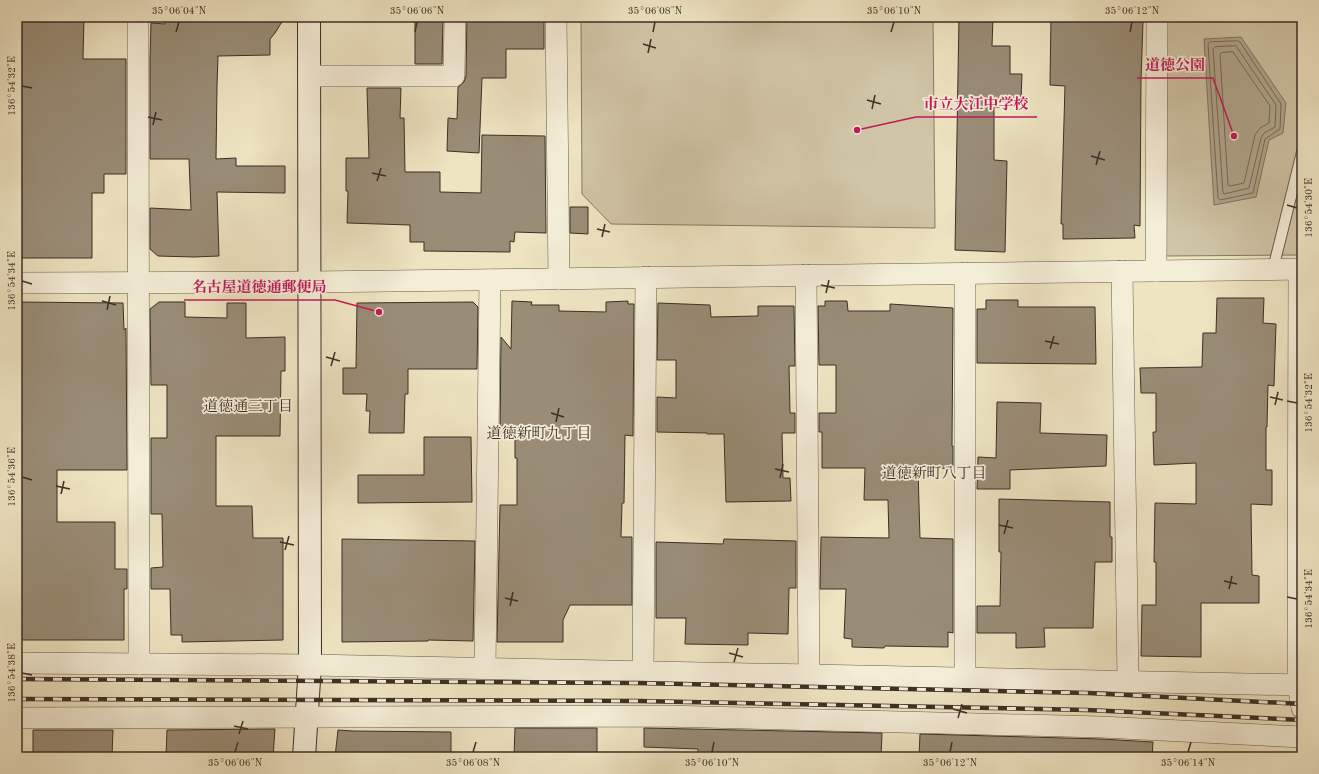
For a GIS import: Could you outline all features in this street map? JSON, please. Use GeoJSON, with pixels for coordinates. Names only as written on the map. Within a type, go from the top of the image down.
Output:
{"type":"FeatureCollection","features":[{"type":"Feature","properties":{"kind":"street"},"geometry":{"type":"LineString","coordinates":[[138,17],[139,664]]}},
{"type":"Feature","properties":{"kind":"street"},"geometry":{"type":"LineString","coordinates":[[304,757],[310,665],[309,17]]}},
{"type":"Feature","properties":{"kind":"street"},"geometry":{"type":"LineString","coordinates":[[310,76],[454,76],[455,17]]}},
{"type":"Feature","properties":{"kind":"street"},"geometry":{"type":"LineString","coordinates":[[556,17],[559,279]]}},
{"type":"Feature","properties":{"kind":"street"},"geometry":{"type":"LineString","coordinates":[[1156,271],[1157,17]]}},
{"type":"Feature","properties":{"kind":"street"},"geometry":{"type":"LineString","coordinates":[[17,283],[310,282],[1300,269],[1300,685],[1302,708]]}},
{"type":"Feature","properties":{"kind":"street"},"geometry":{"type":"LineString","coordinates":[[1122,271],[1128,681]]}},
{"type":"Feature","properties":{"kind":"street"},"geometry":{"type":"LineString","coordinates":[[965,273],[965,678]]}},
{"type":"Feature","properties":{"kind":"street"},"geometry":{"type":"LineString","coordinates":[[806,275],[810,675]]}},
{"type":"Feature","properties":{"kind":"street"},"geometry":{"type":"LineString","coordinates":[[644,672],[646,278]]}},
{"type":"Feature","properties":{"kind":"street"},"geometry":{"type":"LineString","coordinates":[[485,668],[490,280]]}},
{"type":"Feature","properties":{"kind":"street"},"geometry":{"type":"LineString","coordinates":[[17,663],[485,668],[1300,685]]}},
{"type":"Feature","properties":{"kind":"street"},"geometry":{"type":"LineString","coordinates":[[17,718],[664,716],[1102,727],[1302,737]]}},
{"type":"Feature","properties":{"kind":"lane"},"geometry":{"type":"LineString","coordinates":[[1273,269],[1302,152]]}},
{"type":"Feature","properties":{"kind":"shaded area"},"geometry":{"type":"Polygon","coordinates":[[[933,17],[935,228],[611,224],[582,194],[581,18],[933,17]]]}},
{"type":"Feature","properties":{"kind":"shaded area"},"geometry":{"type":"Polygon","coordinates":[[[1166,17],[1302,17],[1302,255],[1164,256],[1166,17]]]}},
{"type":"Feature","properties":{"kind":"water"},"geometry":{"type":"Polygon","coordinates":[[[1241,37],[1286,103],[1283,133],[1269,140],[1256,197],[1214,205],[1204,39],[1241,37]]]}},
{"type":"Feature","properties":{"kind":"building"},"geometry":{"type":"Polygon","coordinates":[[[17,17],[84,17],[83,59],[126,59],[126,174],[104,174],[104,193],[92,193],[92,258],[17,258],[17,17]]]}},
{"type":"Feature","properties":{"kind":"building"},"geometry":{"type":"Polygon","coordinates":[[[165,17],[285,17],[270,39],[270,55],[218,56],[216,159],[236,158],[236,166],[285,166],[285,193],[217,192],[219,256],[158,256],[150,249],[150,208],[191,210],[189,159],[150,159],[151,23],[165,24],[165,17]]]}},
{"type":"Feature","properties":{"kind":"building"},"geometry":{"type":"Polygon","coordinates":[[[415,17],[443,17],[442,64],[415,64],[415,17]]]}},
{"type":"Feature","properties":{"kind":"building"},"geometry":{"type":"Polygon","coordinates":[[[467,17],[544,17],[544,49],[506,49],[506,78],[482,78],[479,153],[447,151],[448,118],[457,119],[458,87],[464,82],[466,76],[467,17]]]}},
{"type":"Feature","properties":{"kind":"building"},"geometry":{"type":"Polygon","coordinates":[[[959,17],[993,17],[992,46],[1010,46],[1010,74],[1022,74],[1021,99],[1000,98],[1000,107],[994,107],[994,160],[1007,161],[1005,252],[955,250],[959,17]]]}},
{"type":"Feature","properties":{"kind":"building"},"geometry":{"type":"Polygon","coordinates":[[[1051,17],[1115,17],[1115,21],[1143,22],[1140,226],[1134,225],[1135,238],[1063,239],[1063,224],[1061,224],[1065,86],[1050,85],[1051,17]]]}},
{"type":"Feature","properties":{"kind":"building"},"geometry":{"type":"Polygon","coordinates":[[[367,88],[401,88],[400,118],[404,118],[405,172],[440,172],[440,192],[481,193],[482,135],[545,136],[546,233],[515,232],[514,242],[510,241],[510,252],[424,251],[424,242],[410,242],[410,225],[347,223],[348,191],[346,191],[346,158],[369,158],[367,88]]]}},
{"type":"Feature","properties":{"kind":"building"},"geometry":{"type":"Polygon","coordinates":[[[570,207],[588,207],[588,234],[570,233],[570,207]]]}},
{"type":"Feature","properties":{"kind":"building"},"geometry":{"type":"Polygon","coordinates":[[[1217,298],[1264,298],[1263,323],[1276,324],[1274,386],[1268,385],[1266,427],[1266,470],[1272,470],[1272,505],[1251,504],[1252,575],[1259,576],[1259,603],[1201,603],[1201,657],[1141,656],[1142,605],[1156,605],[1156,562],[1154,562],[1155,503],[1196,504],[1196,463],[1154,465],[1153,432],[1156,432],[1156,393],[1141,393],[1140,368],[1202,367],[1203,333],[1216,333],[1217,298]]]}},
{"type":"Feature","properties":{"kind":"building"},"geometry":{"type":"Polygon","coordinates":[[[986,300],[1018,300],[1018,307],[1095,307],[1096,364],[977,363],[977,309],[986,309],[986,300]]]}},
{"type":"Feature","properties":{"kind":"building"},"geometry":{"type":"Polygon","coordinates":[[[512,301],[532,302],[531,305],[559,305],[559,311],[606,312],[606,302],[628,301],[628,304],[634,304],[633,436],[625,435],[624,503],[622,503],[621,537],[632,537],[632,605],[570,605],[563,620],[563,642],[497,642],[500,505],[517,505],[517,458],[515,458],[515,435],[500,435],[501,337],[511,349],[512,301]]]}},
{"type":"Feature","properties":{"kind":"building"},"geometry":{"type":"Polygon","coordinates":[[[825,301],[847,301],[848,311],[890,311],[890,304],[953,308],[953,468],[918,469],[920,538],[953,539],[953,633],[948,632],[948,647],[852,647],[852,639],[844,638],[846,589],[820,589],[821,537],[889,538],[888,500],[864,500],[865,468],[822,468],[822,432],[819,432],[819,413],[836,413],[836,365],[819,365],[818,306],[825,306],[825,301]]]}},
{"type":"Feature","properties":{"kind":"building"},"geometry":{"type":"Polygon","coordinates":[[[17,302],[123,303],[124,330],[126,328],[127,470],[57,470],[57,522],[115,522],[115,569],[127,569],[127,589],[124,589],[124,640],[17,640],[17,302]]]}},
{"type":"Feature","properties":{"kind":"building"},"geometry":{"type":"Polygon","coordinates":[[[159,302],[185,302],[185,317],[227,318],[227,303],[246,303],[246,338],[285,337],[285,371],[281,371],[280,436],[216,436],[216,506],[252,506],[253,538],[283,538],[283,640],[182,642],[182,635],[171,635],[170,589],[151,589],[151,568],[163,567],[162,514],[151,514],[151,438],[167,438],[167,385],[151,385],[150,309],[159,302]]]}},
{"type":"Feature","properties":{"kind":"building"},"geometry":{"type":"Polygon","coordinates":[[[473,302],[478,307],[477,369],[408,369],[408,394],[405,394],[404,433],[369,433],[370,411],[366,411],[367,394],[343,394],[343,368],[356,368],[357,303],[473,302]]]}},
{"type":"Feature","properties":{"kind":"building"},"geometry":{"type":"Polygon","coordinates":[[[658,303],[710,305],[711,317],[758,316],[758,306],[794,306],[795,366],[789,366],[790,413],[795,413],[795,433],[782,433],[783,478],[790,478],[791,501],[726,502],[724,434],[657,432],[657,397],[676,398],[676,360],[657,360],[658,303]]]}},
{"type":"Feature","properties":{"kind":"building"},"geometry":{"type":"Polygon","coordinates":[[[997,402],[1041,403],[1040,433],[1107,435],[1106,466],[1010,470],[1010,489],[977,489],[978,457],[996,458],[997,402]]]}},
{"type":"Feature","properties":{"kind":"building"},"geometry":{"type":"Polygon","coordinates":[[[424,437],[471,437],[472,502],[358,503],[358,475],[424,475],[424,437]]]}},
{"type":"Feature","properties":{"kind":"building"},"geometry":{"type":"Polygon","coordinates":[[[999,499],[1110,502],[1112,562],[1095,562],[1093,628],[1044,628],[1045,647],[1016,648],[1016,633],[977,633],[977,606],[1000,606],[1001,552],[999,552],[999,499]]]}},
{"type":"Feature","properties":{"kind":"building"},"geometry":{"type":"Polygon","coordinates":[[[342,539],[475,541],[473,641],[428,640],[342,642],[342,539]]]}},
{"type":"Feature","properties":{"kind":"building"},"geometry":{"type":"Polygon","coordinates":[[[724,539],[796,541],[796,588],[789,588],[788,634],[748,633],[748,645],[685,644],[686,618],[656,618],[656,542],[723,544],[724,539]]]}},
{"type":"Feature","properties":{"kind":"building"},"geometry":{"type":"Polygon","coordinates":[[[515,728],[597,728],[597,757],[514,757],[515,728]]]}},
{"type":"Feature","properties":{"kind":"building"},"geometry":{"type":"Polygon","coordinates":[[[644,728],[882,733],[881,757],[698,757],[698,749],[644,747],[644,728]]]}},
{"type":"Feature","properties":{"kind":"building"},"geometry":{"type":"Polygon","coordinates":[[[275,729],[273,757],[166,757],[167,730],[275,729]]]}},
{"type":"Feature","properties":{"kind":"building"},"geometry":{"type":"Polygon","coordinates":[[[33,730],[113,730],[112,755],[90,755],[90,757],[33,757],[33,730]]]}},
{"type":"Feature","properties":{"kind":"building"},"geometry":{"type":"Polygon","coordinates":[[[338,730],[451,732],[451,757],[335,757],[338,730]]]}},
{"type":"Feature","properties":{"kind":"building"},"geometry":{"type":"Polygon","coordinates":[[[920,734],[1101,739],[1153,742],[1152,757],[919,757],[920,734]]]}},
{"type":"Feature","properties":{"kind":"railway"},"geometry":{"type":"LineString","coordinates":[[17,679],[638,683],[1088,693],[1302,704]]}},
{"type":"Feature","properties":{"kind":"railway"},"geometry":{"type":"LineString","coordinates":[[17,699],[638,701],[1087,710],[1302,720]]}},
{"type":"Feature","properties":{"kind":"place","name":"市立大江中学校"},"geometry":{"type":"Point","coordinates":[857,130]}},
{"type":"Feature","properties":{"kind":"place","name":"道徳公園"},"geometry":{"type":"Point","coordinates":[1234,136]}},
{"type":"Feature","properties":{"kind":"place","name":"名古屋道徳通郵便局"},"geometry":{"type":"Point","coordinates":[379,312]}},
{"type":"Feature","properties":{"kind":"district","name":"道徳通三丁目"},"geometry":{"type":"Point","coordinates":[248,406]}},
{"type":"Feature","properties":{"kind":"district","name":"道徳新町九丁目"},"geometry":{"type":"Point","coordinates":[539,433]}},
{"type":"Feature","properties":{"kind":"district","name":"道徳新町八丁目"},"geometry":{"type":"Point","coordinates":[934,473]}}]}
